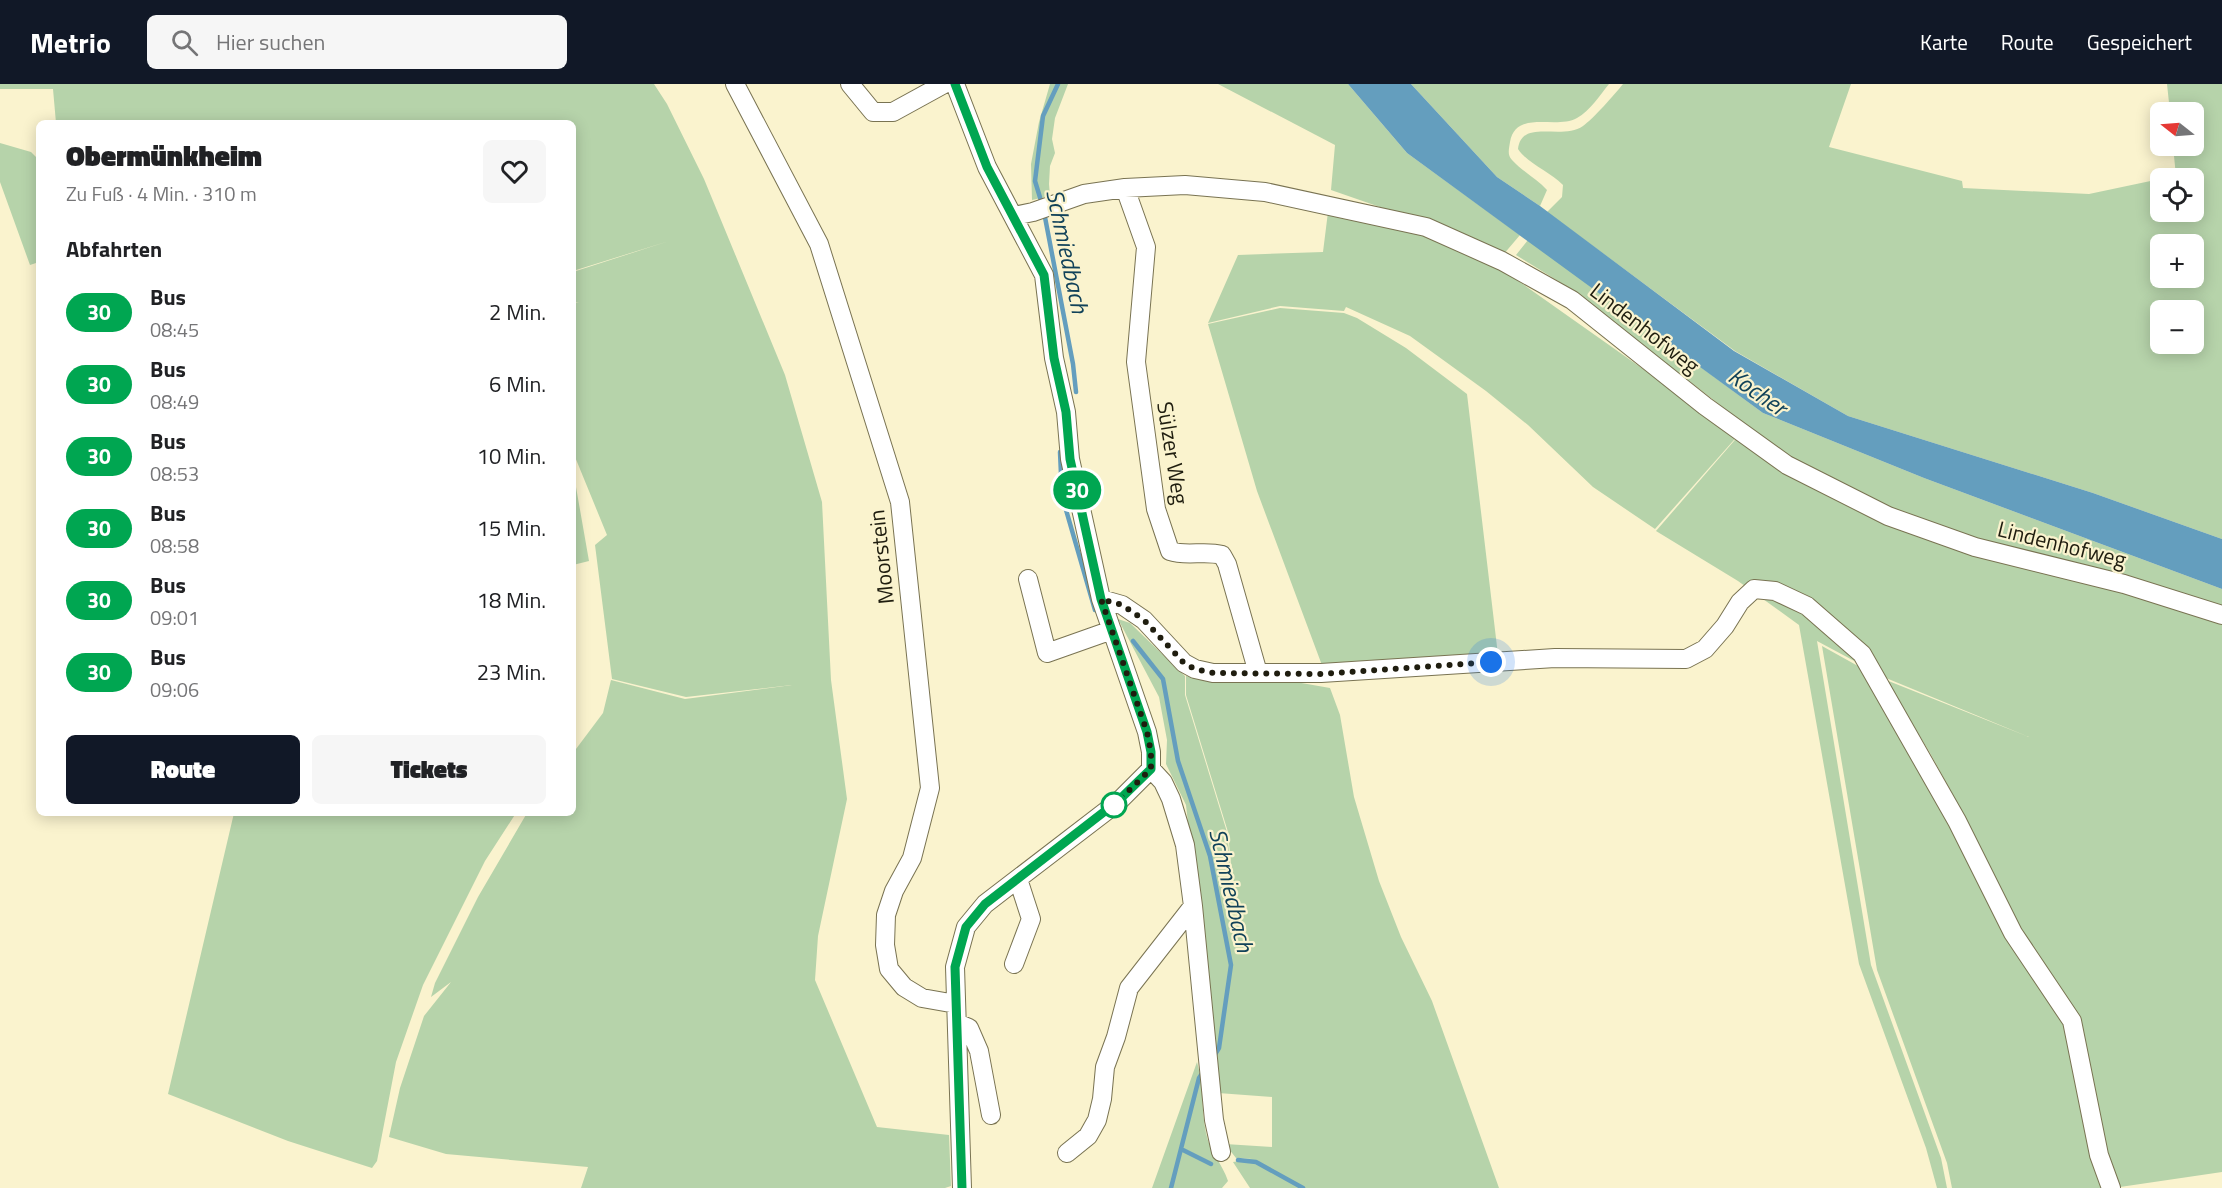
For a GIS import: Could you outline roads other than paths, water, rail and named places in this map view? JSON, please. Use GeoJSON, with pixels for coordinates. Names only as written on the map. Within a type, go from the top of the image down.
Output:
{"type":"FeatureCollection","features":[{"type":"Feature","properties":{"kind":"street","name":"Moorstein"},"geometry":{"type":"LineString","coordinates":[[735,84],[819,244],[900,502],[930,788],[912,858],[894,891],[886,915],[885,945],[889,969],[904,987],[922,998],[956,1004]]}},
{"type":"Feature","properties":{"kind":"street"},"geometry":{"type":"LineString","coordinates":[[850,84],[873,112],[893,112],[944,84]]}},
{"type":"Feature","properties":{"kind":"street"},"geometry":{"type":"LineString","coordinates":[[955,84],[987,167],[1044,275],[1054,358],[1066,412],[1070,459],[1101,599],[1147,732],[1151,752],[1151,769],[1163,782],[1171,799],[1185,845],[1214,1120],[1221,1152]]}},
{"type":"Feature","properties":{"kind":"street","name":"Lindenhofweg"},"geometry":{"type":"LineString","coordinates":[[1014,216],[1033,212],[1084,194],[1125,188],[1185,185],[1265,192],[1426,227],[1502,261],[1572,300],[1705,406],[1787,465],[1888,516],[1975,548],[2124,584],[2222,615]]}},
{"type":"Feature","properties":{"kind":"street","name":"Sülzer Weg"},"geometry":{"type":"LineString","coordinates":[[1125,188],[1146,247],[1136,362],[1156,509],[1170,551],[1181,555],[1212,552],[1222,555],[1227,564],[1258,673]]}},
{"type":"Feature","properties":{"kind":"street"},"geometry":{"type":"LineString","coordinates":[[1028,579],[1047,653],[1112,630]]}},
{"type":"Feature","properties":{"kind":"street"},"geometry":{"type":"LineString","coordinates":[[1101,599],[1122,605],[1144,620],[1184,663],[1195,669],[1213,673],[1322,674],[1555,658],[1686,658],[1705,649],[1725,626],[1740,602],[1754,589],[1775,591],[1807,606],[1862,654],[1957,821],[2013,933],[2072,1021],[2099,1155],[2111,1188]]}},
{"type":"Feature","properties":{"kind":"street"},"geometry":{"type":"LineString","coordinates":[[962,1188],[955,967],[966,927],[985,904],[1118,801],[1151,769]]}},
{"type":"Feature","properties":{"kind":"street"},"geometry":{"type":"LineString","coordinates":[[1014,964],[1031,920],[1018,879]]}},
{"type":"Feature","properties":{"kind":"street"},"geometry":{"type":"LineString","coordinates":[[1067,1153],[1088,1136],[1097,1120],[1102,1099],[1105,1067],[1116,1037],[1129,988],[1193,906]]}},
{"type":"Feature","properties":{"kind":"street"},"geometry":{"type":"LineString","coordinates":[[957,1023],[969,1028],[979,1051],[991,1115]]}},
{"type":"Feature","properties":{"kind":"water","name":"Kocher"},"geometry":{"type":"Polygon","coordinates":[[[1348,84],[1411,84],[1497,177],[1540,206],[1734,351],[1848,416],[2093,493],[2222,539],[2222,589],[1924,478],[1763,413],[1407,153],[1348,84]]]}},
{"type":"Feature","properties":{"kind":"waterway","name":"Schmiedbach"},"geometry":{"type":"LineString","coordinates":[[1042,204],[1035,181],[1043,116],[1058,84]]}},
{"type":"Feature","properties":{"kind":"waterway","name":"Schmiedbach"},"geometry":{"type":"LineString","coordinates":[[1044,212],[1073,364],[1076,392]]}},
{"type":"Feature","properties":{"kind":"waterway","name":"Schmiedbach"},"geometry":{"type":"LineString","coordinates":[[1060,452],[1062,496],[1095,610]]}},
{"type":"Feature","properties":{"kind":"waterway","name":"Schmiedbach"},"geometry":{"type":"LineString","coordinates":[[1133,641],[1163,679],[1178,761],[1210,856],[1231,965],[1219,1048],[1214,1056]]}},
{"type":"Feature","properties":{"kind":"waterway","name":"Schmiedbach"},"geometry":{"type":"LineString","coordinates":[[1171,1188],[1199,1078],[1203,1072]]}},
{"type":"Feature","properties":{"kind":"waterway"},"geometry":{"type":"LineString","coordinates":[[1181,1149],[1211,1164]]}},
{"type":"Feature","properties":{"kind":"waterway"},"geometry":{"type":"LineString","coordinates":[[1238,1160],[1256,1162],[1303,1188]]}}]}
